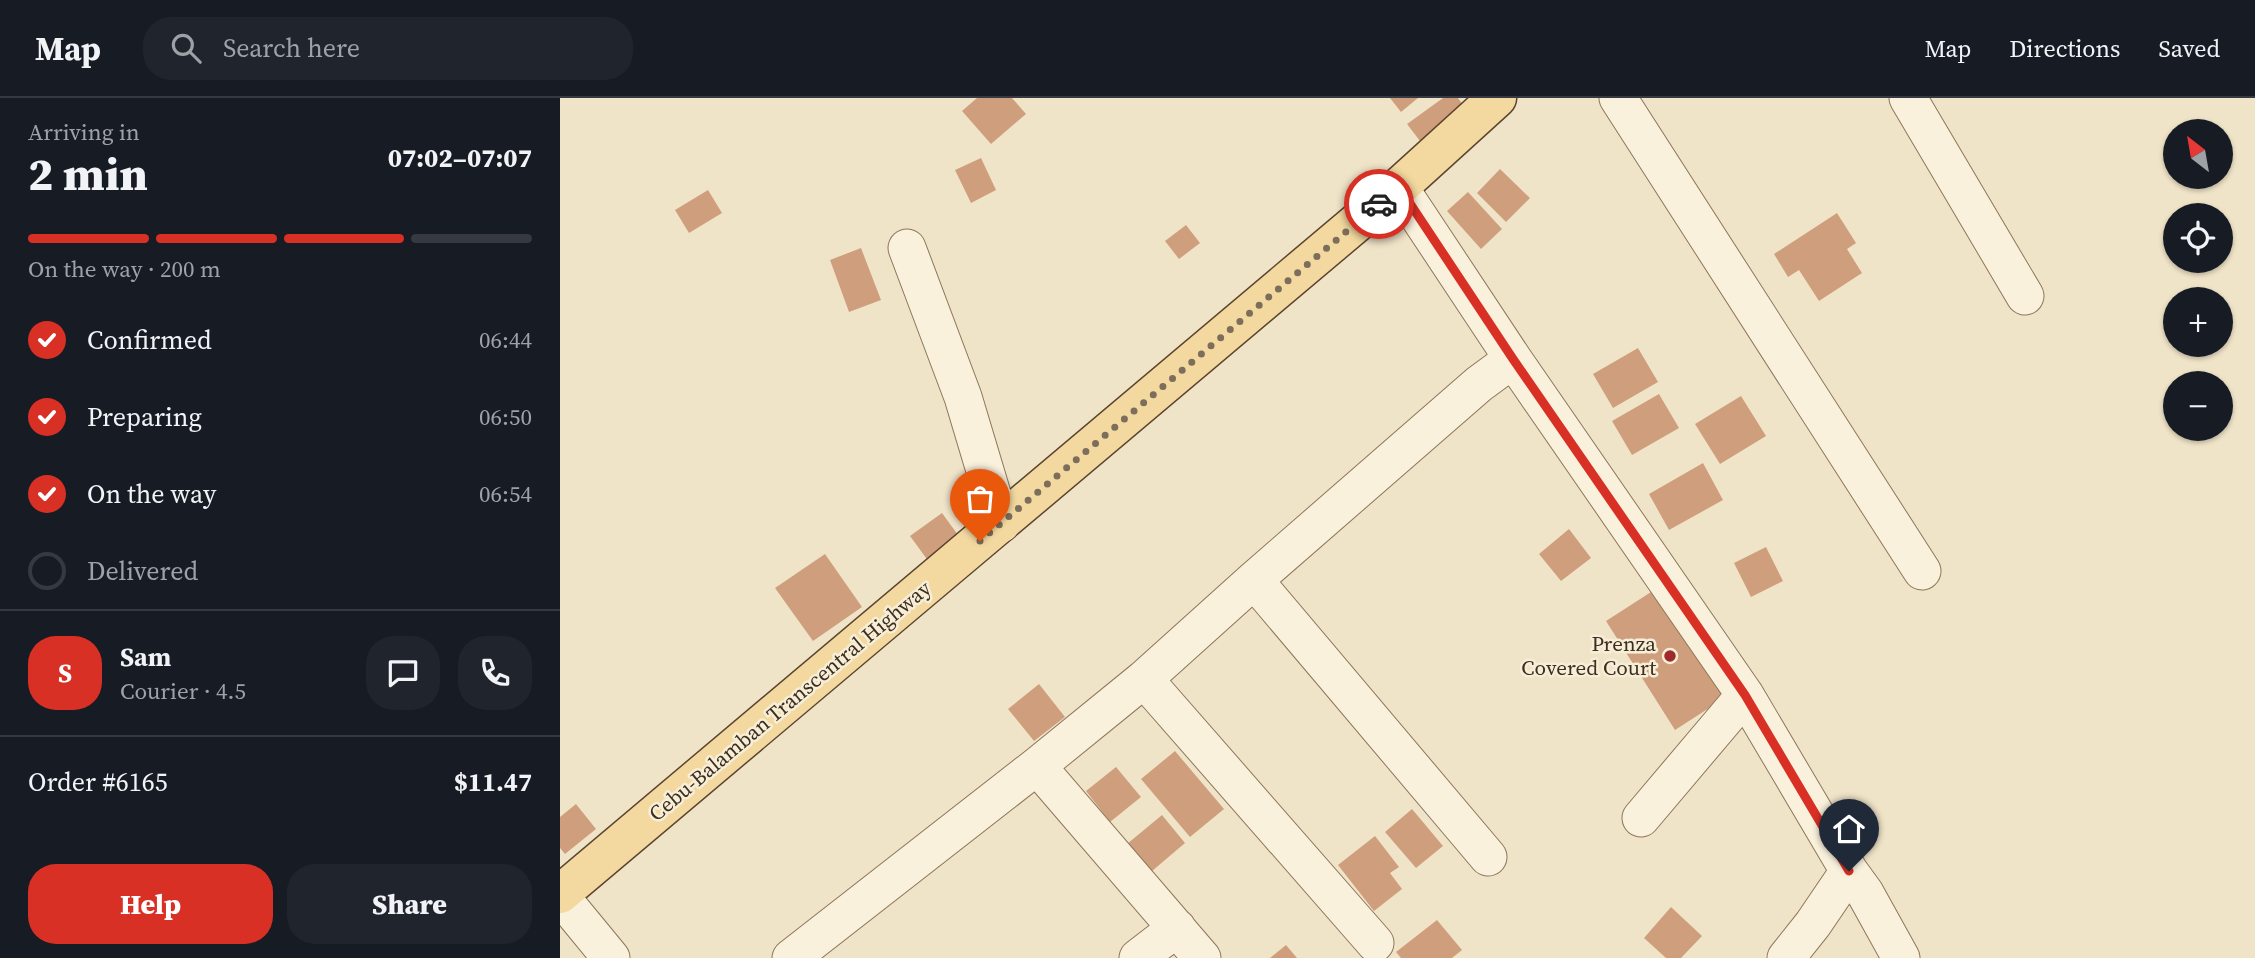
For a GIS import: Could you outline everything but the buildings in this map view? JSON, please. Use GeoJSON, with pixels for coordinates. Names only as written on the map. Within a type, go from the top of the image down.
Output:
{"type":"FeatureCollection","features":[{"type":"Feature","properties":{"kind":"main road","name":"Cebu-Balamban Transcentral Highway"},"geometry":{"type":"LineString","coordinates":[[560,895],[1399,187],[1497,98]]}},
{"type":"Feature","properties":{"kind":"street"},"geometry":{"type":"LineString","coordinates":[[1618,98],[1922,571]]}},
{"type":"Feature","properties":{"kind":"street"},"geometry":{"type":"LineString","coordinates":[[1908,98],[2025,296]]}},
{"type":"Feature","properties":{"kind":"street"},"geometry":{"type":"LineString","coordinates":[[1399,187],[1513,359],[1745,695],[1849,871],[1865,893],[1901,958]]}},
{"type":"Feature","properties":{"kind":"street"},"geometry":{"type":"LineString","coordinates":[[908,248],[963,397],[1001,524]]}},
{"type":"Feature","properties":{"kind":"street"},"geometry":{"type":"LineString","coordinates":[[791,958],[1144,679],[1469,393],[1513,359]]}},
{"type":"Feature","properties":{"kind":"street"},"geometry":{"type":"LineString","coordinates":[[1254,580],[1488,857]]}},
{"type":"Feature","properties":{"kind":"street"},"geometry":{"type":"LineString","coordinates":[[1144,679],[1375,943]]}},
{"type":"Feature","properties":{"kind":"street"},"geometry":{"type":"LineString","coordinates":[[1641,818],[1745,695]]}},
{"type":"Feature","properties":{"kind":"street"},"geometry":{"type":"LineString","coordinates":[[1037,766],[1202,958]]}},
{"type":"Feature","properties":{"kind":"street"},"geometry":{"type":"LineString","coordinates":[[1786,958],[1849,871]]}},
{"type":"Feature","properties":{"kind":"street"},"geometry":{"type":"LineString","coordinates":[[560,895],[611,958]]}},
{"type":"Feature","properties":{"kind":"street"},"geometry":{"type":"LineString","coordinates":[[1138,958],[1177,928]]}},
{"type":"Feature","properties":{"kind":"way so far"},"geometry":{"type":"LineString","coordinates":[[980,541],[1379,204]]}},
{"type":"Feature","properties":{"kind":"place","name":"Prenza Covered Court"},"geometry":{"type":"Point","coordinates":[1670,656]}},
{"type":"Feature","properties":{"kind":"route"},"geometry":{"type":"LineString","coordinates":[[1379,204],[1399,187],[1513,359],[1745,695],[1849,871]]}}]}
